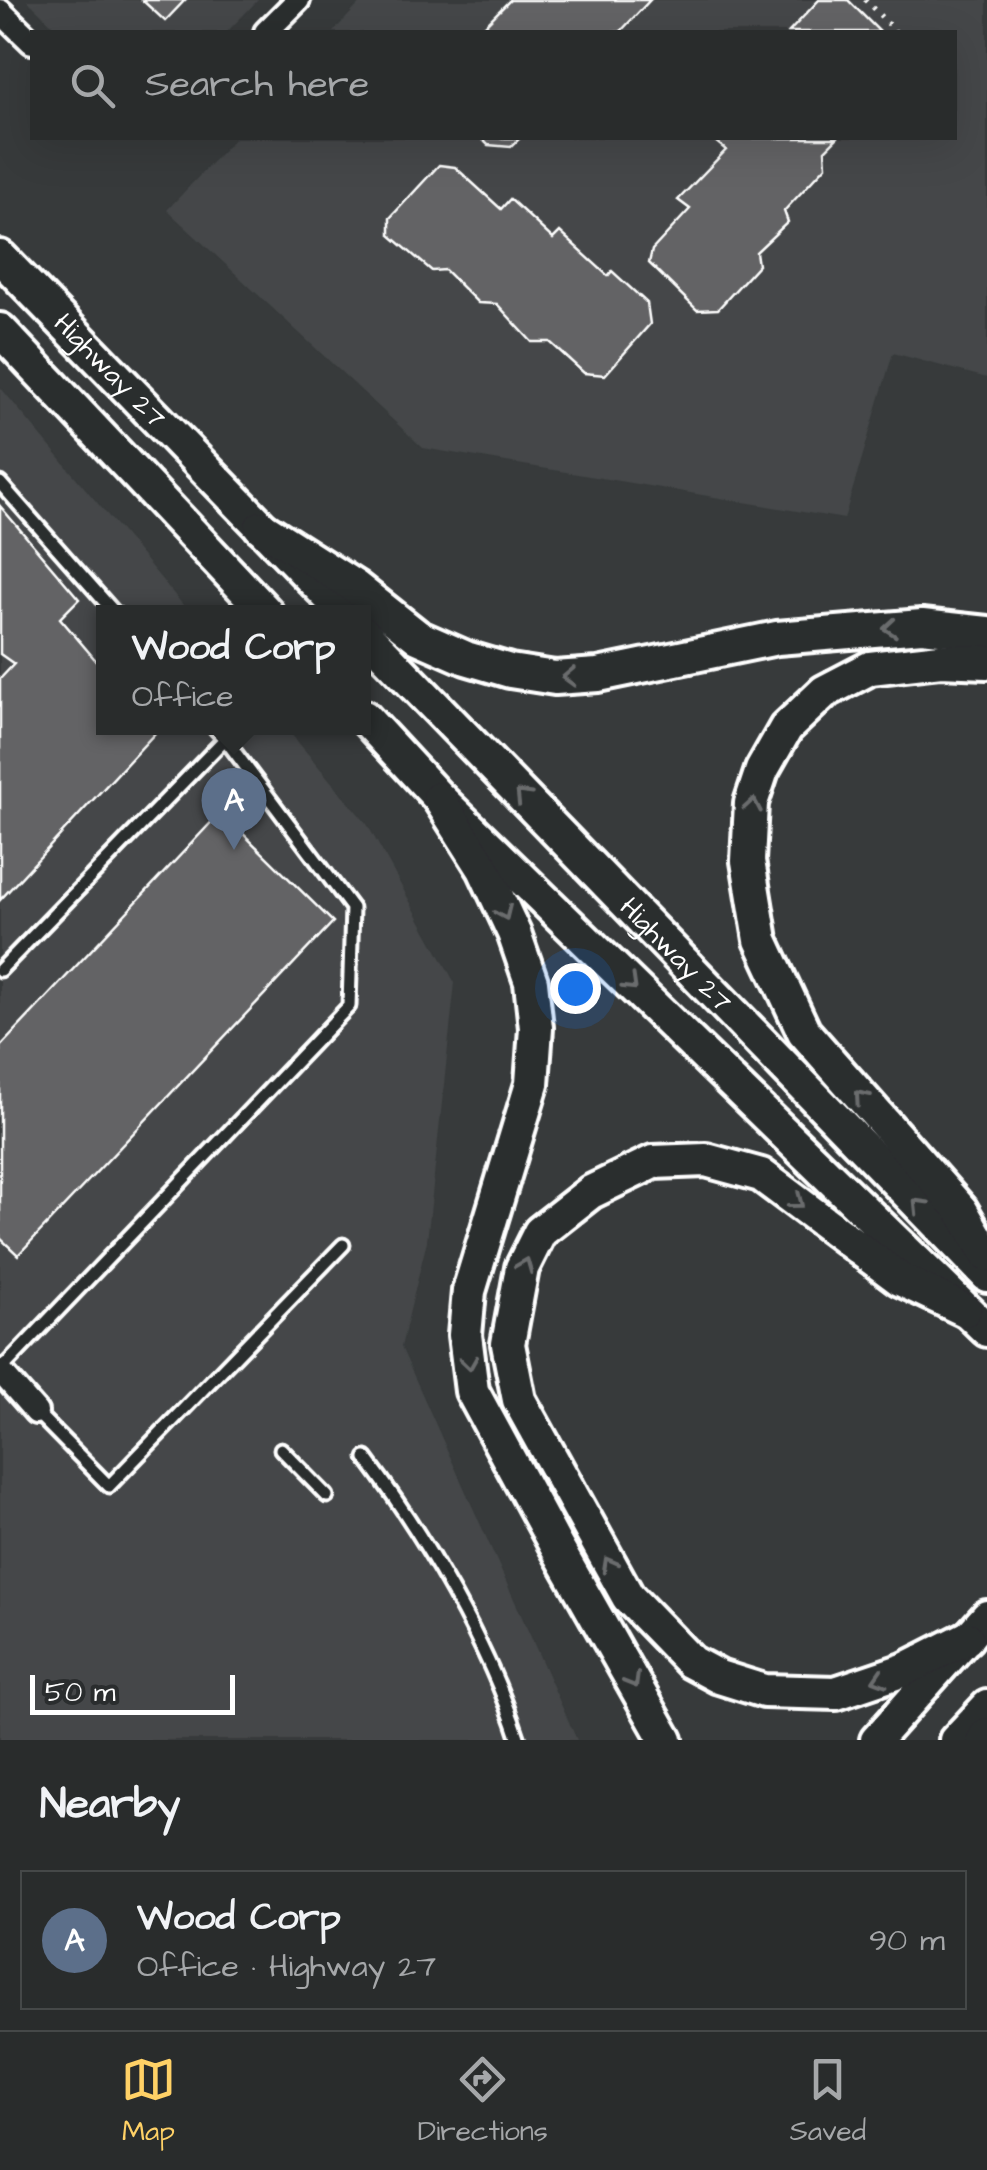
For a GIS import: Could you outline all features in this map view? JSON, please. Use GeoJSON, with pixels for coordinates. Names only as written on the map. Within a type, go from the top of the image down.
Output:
{"type":"FeatureCollection","features":[{"type":"Feature","properties":{"kind":"main road","name":"Highway 27"},"geometry":{"type":"LineString","coordinates":[[0,257],[337,605]]}},
{"type":"Feature","properties":{"kind":"main road","name":"Highway 27"},"geometry":{"type":"LineString","coordinates":[[0,330],[259,605]]}},
{"type":"Feature","properties":{"kind":"main road"},"geometry":{"type":"LineString","coordinates":[[260,526],[355,587],[418,637],[466,658],[540,676],[598,676],[777,638],[922,626],[987,634]]}},
{"type":"Feature","properties":{"kind":"main road","name":"Highway 27"},"geometry":{"type":"LineString","coordinates":[[371,640],[987,1275]]}},
{"type":"Feature","properties":{"kind":"main road"},"geometry":{"type":"LineString","coordinates":[[987,662],[942,660],[870,668],[824,692],[786,728],[762,770],[752,803],[748,861],[761,940],[804,1032],[961,1210],[987,1255]]}},
{"type":"Feature","properties":{"kind":"main road","name":"Highway 27"},"geometry":{"type":"LineString","coordinates":[[371,724],[440,798],[976,1320]]}},
{"type":"Feature","properties":{"kind":"main road"},"geometry":{"type":"LineString","coordinates":[[440,798],[484,869],[514,934],[531,982],[536,1028],[532,1084],[469,1290],[464,1334],[472,1391],[666,1740]]}},
{"type":"Feature","properties":{"kind":"main road"},"geometry":{"type":"LineString","coordinates":[[976,1320],[900,1279],[761,1175],[706,1160],[654,1162],[591,1192],[540,1232],[522,1268],[508,1344],[519,1400],[628,1597],[691,1662],[719,1677],[764,1691],[836,1692],[904,1670],[977,1627]]}},
{"type":"Feature","properties":{"kind":"main road"},"geometry":{"type":"LineString","coordinates":[[876,1740],[977,1627]]}},
{"type":"Feature","properties":{"kind":"main road"},"geometry":{"type":"LineString","coordinates":[[955,1740],[987,1706]]}},
{"type":"Feature","properties":{"kind":"street"},"geometry":{"type":"LineString","coordinates":[[268,30],[298,0]]}},
{"type":"Feature","properties":{"kind":"street"},"geometry":{"type":"LineString","coordinates":[[0,12],[30,40]]}},
{"type":"Feature","properties":{"kind":"street"},"geometry":{"type":"LineString","coordinates":[[0,1371],[36,1412]]}},
{"type":"Feature","properties":{"kind":"lane"},"geometry":{"type":"LineString","coordinates":[[0,483],[108,605]]}},
{"type":"Feature","properties":{"kind":"lane"},"geometry":{"type":"LineString","coordinates":[[0,1371],[349,1006],[352,908],[221,735]]}},
{"type":"Feature","properties":{"kind":"lane"},"geometry":{"type":"LineString","coordinates":[[0,970],[226,740]]}},
{"type":"Feature","properties":{"kind":"lane"},"geometry":{"type":"LineString","coordinates":[[36,1412],[109,1486],[343,1245]]}},
{"type":"Feature","properties":{"kind":"lane"},"geometry":{"type":"LineString","coordinates":[[281,1449],[327,1496]]}},
{"type":"Feature","properties":{"kind":"lane"},"geometry":{"type":"LineString","coordinates":[[366,1458],[410,1516],[480,1647],[519,1740]]}},
{"type":"Feature","properties":{"kind":"path"},"geometry":{"type":"LineString","coordinates":[[865,0],[894,30]]}},
{"type":"Feature","properties":{"kind":"shaded area"},"geometry":{"type":"Polygon","coordinates":[[[27,0],[258,0],[229,30],[58,30],[27,0]]]}},
{"type":"Feature","properties":{"kind":"shaded area"},"geometry":{"type":"Polygon","coordinates":[[[363,0],[987,0],[987,378],[893,353],[844,519],[423,448],[167,210],[233,140],[957,140],[957,30],[335,30],[363,0]]]}},
{"type":"Feature","properties":{"kind":"shaded area"},"geometry":{"type":"Polygon","coordinates":[[[0,387],[183,605],[96,605],[96,735],[292,735],[367,824],[455,983],[427,1241],[401,1347],[577,1740],[0,1740],[0,387]]]}},
{"type":"Feature","properties":{"kind":"building"},"geometry":{"type":"Polygon","coordinates":[[[142,0],[185,0],[165,21],[142,0]]]}},
{"type":"Feature","properties":{"kind":"building"},"geometry":{"type":"Polygon","coordinates":[[[510,0],[650,0],[622,30],[480,30],[510,0]]]}},
{"type":"Feature","properties":{"kind":"building"},"geometry":{"type":"Polygon","coordinates":[[[819,0],[848,0],[878,30],[791,30],[819,0]]]}},
{"type":"Feature","properties":{"kind":"building"},"geometry":{"type":"Polygon","coordinates":[[[483,140],[518,140],[511,147],[488,145],[483,140]]]}},
{"type":"Feature","properties":{"kind":"building"},"geometry":{"type":"Polygon","coordinates":[[[714,140],[835,140],[825,150],[826,166],[784,211],[788,222],[756,252],[758,265],[718,309],[697,310],[649,263],[652,250],[690,209],[678,200],[726,150],[714,140]]]}},
{"type":"Feature","properties":{"kind":"building"},"geometry":{"type":"Polygon","coordinates":[[[439,165],[455,167],[501,209],[510,199],[553,239],[560,232],[608,276],[612,271],[647,303],[650,324],[605,375],[584,373],[550,342],[532,342],[497,304],[478,303],[445,270],[432,271],[390,235],[390,218],[439,165]]]}},
{"type":"Feature","properties":{"kind":"building"},"geometry":{"type":"Polygon","coordinates":[[[0,506],[79,599],[60,618],[96,661],[96,735],[153,735],[0,900],[0,679],[14,664],[0,654],[0,506]]]}},
{"type":"Feature","properties":{"kind":"building"},"geometry":{"type":"Polygon","coordinates":[[[221,812],[333,922],[18,1255],[0,1238],[0,1047],[221,812]]]}},
{"type":"Feature","properties":{"kind":"place","name":"Wood Corp"},"geometry":{"type":"Point","coordinates":[234,850]}}]}
